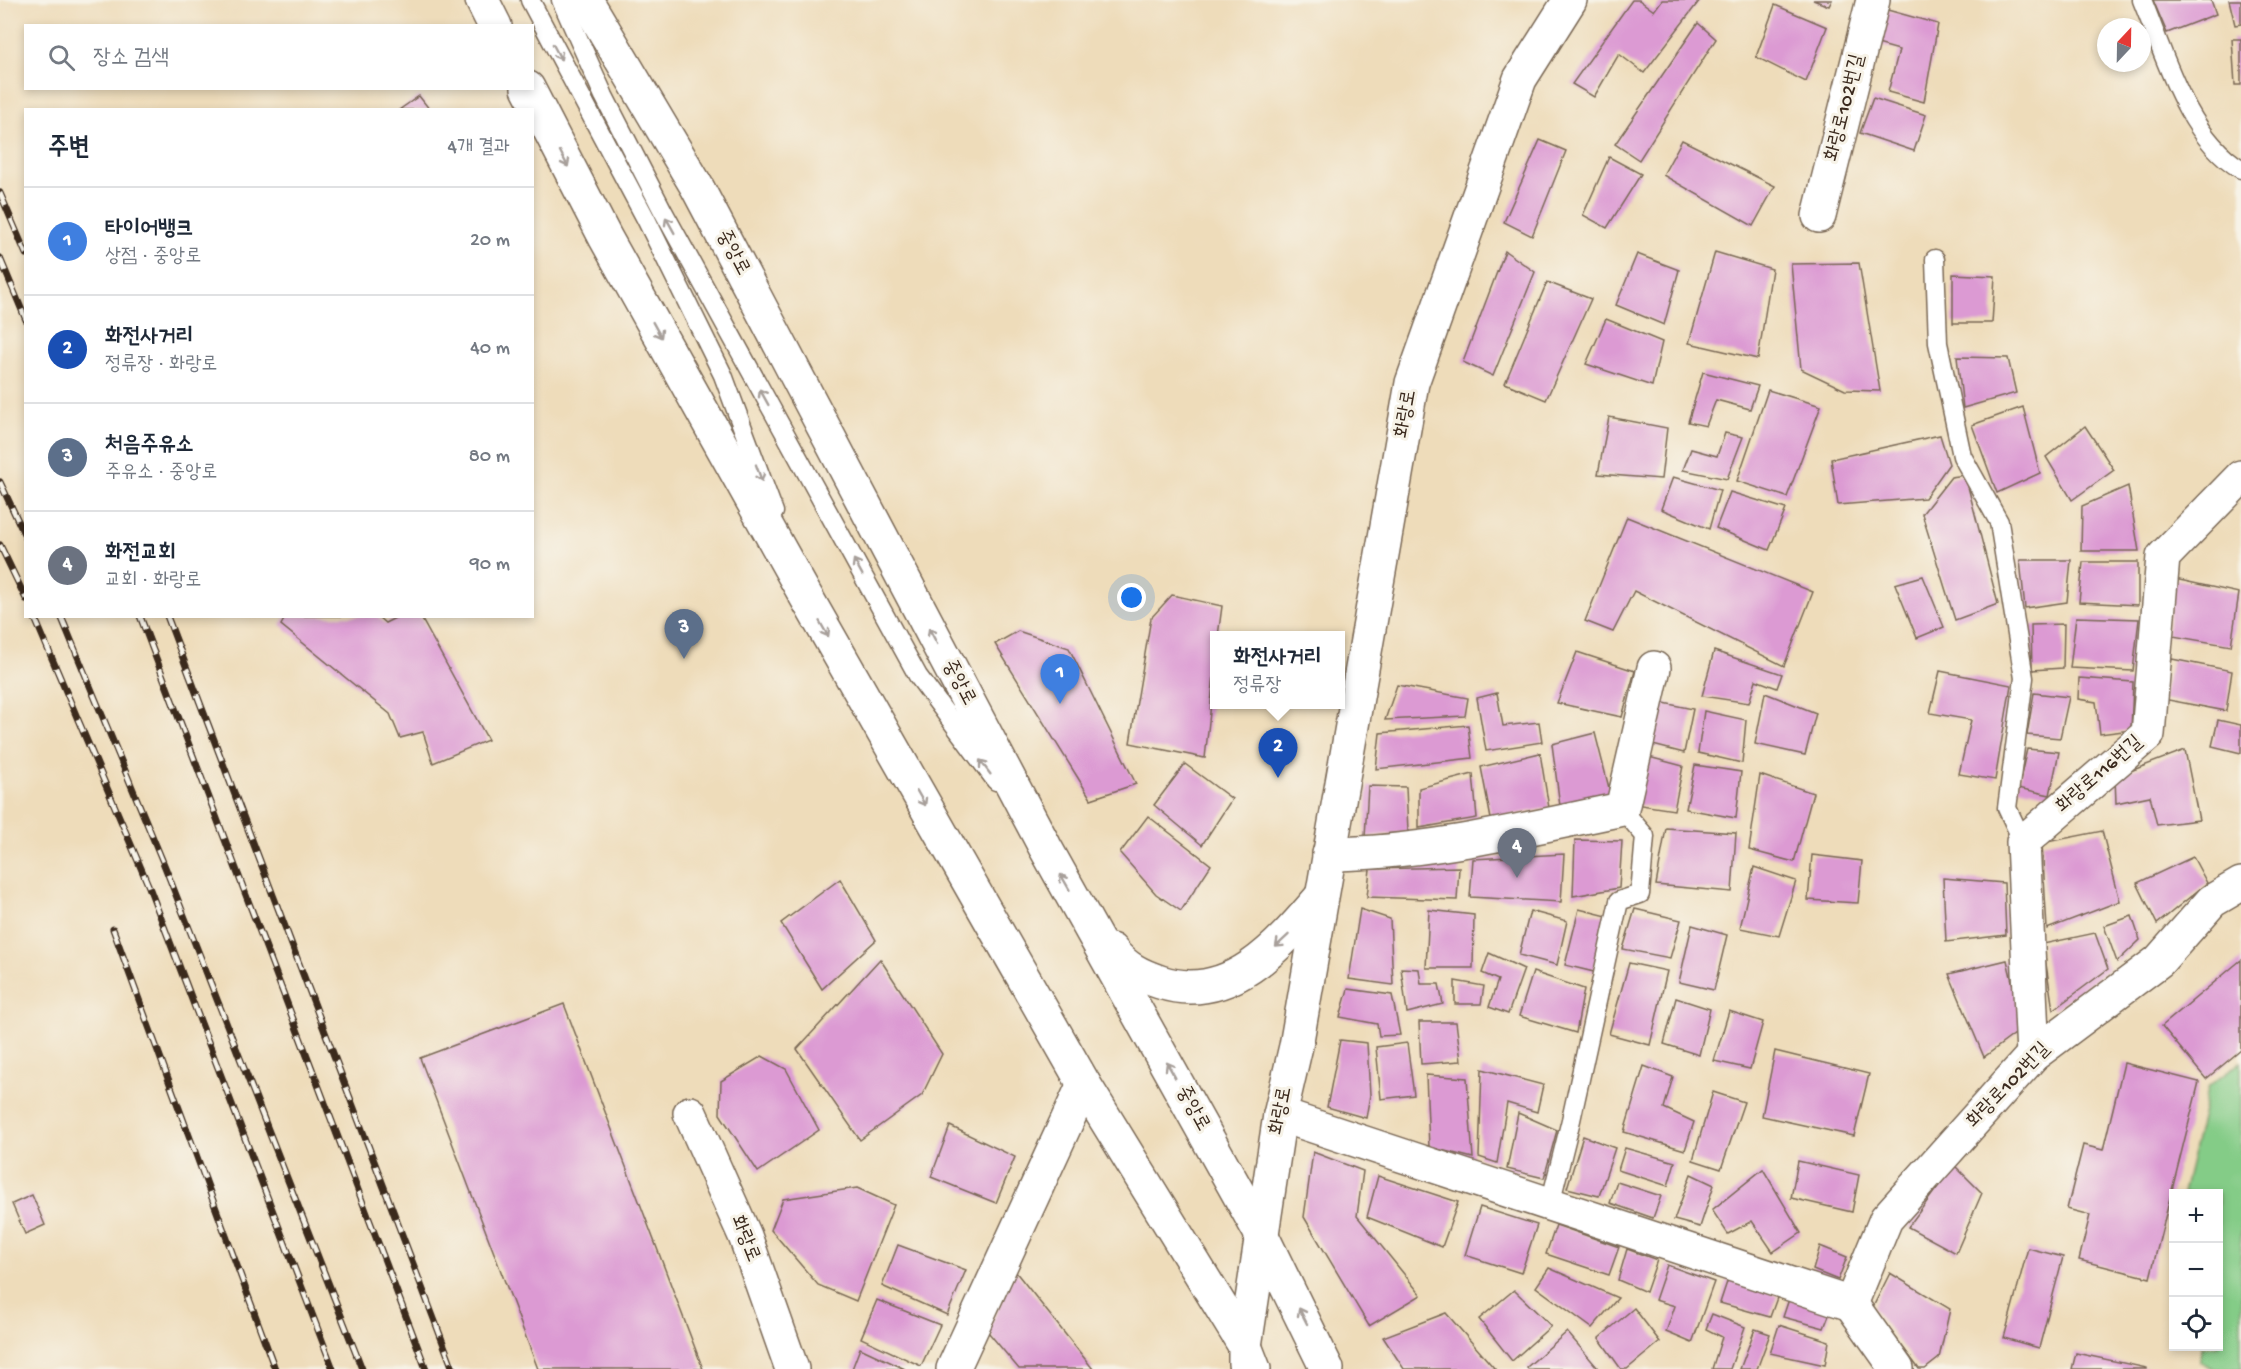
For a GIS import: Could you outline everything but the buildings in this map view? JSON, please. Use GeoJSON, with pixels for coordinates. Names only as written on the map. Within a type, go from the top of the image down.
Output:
{"type":"FeatureCollection","features":[{"type":"Feature","properties":{"kind":"main road"},"geometry":{"type":"LineString","coordinates":[[482,0],[494,24]]}},
{"type":"Feature","properties":{"kind":"main road","name":"중앙로"},"geometry":{"type":"LineString","coordinates":[[585,0],[697,187],[1045,848],[1082,910],[1262,1234],[1327,1369]]}},
{"type":"Feature","properties":{"kind":"main road","name":"화랑로"},"geometry":{"type":"LineString","coordinates":[[1248,1362],[1262,1234],[1280,1115],[1296,1046],[1412,383],[1520,80],[1570,0]]}},
{"type":"Feature","properties":{"kind":"main road","name":"화랑로102번길"},"geometry":{"type":"LineString","coordinates":[[1819,216],[1873,0]]}},
{"type":"Feature","properties":{"kind":"main road"},"geometry":{"type":"LineString","coordinates":[[529,90],[605,237],[804,593],[1084,1084],[1248,1362]]}},
{"type":"Feature","properties":{"kind":"main road","name":"화랑로116번길"},"geometry":{"type":"LineString","coordinates":[[2023,842],[2148,734],[2163,557],[2241,477]]}},
{"type":"Feature","properties":{"kind":"main road"},"geometry":{"type":"LineString","coordinates":[[1329,854],[1382,854],[1422,848],[1622,809],[1654,668]]}},
{"type":"Feature","properties":{"kind":"main road"},"geometry":{"type":"LineString","coordinates":[[2023,842],[2033,1055]]}},
{"type":"Feature","properties":{"kind":"main road","name":"화랑로102번길"},"geometry":{"type":"LineString","coordinates":[[1851,1304],[1886,1219],[2033,1055],[2159,961],[2212,902],[2241,884]]}},
{"type":"Feature","properties":{"kind":"main road"},"geometry":{"type":"LineString","coordinates":[[1082,910],[1123,966],[1167,984],[1195,988],[1218,985],[1242,974],[1293,930],[1321,897]]}},
{"type":"Feature","properties":{"kind":"main road"},"geometry":{"type":"LineString","coordinates":[[953,1369],[1084,1084]]}},
{"type":"Feature","properties":{"kind":"main road","name":"화랑로"},"geometry":{"type":"LineString","coordinates":[[690,1113],[744,1236],[792,1369]]}},
{"type":"Feature","properties":{"kind":"main road"},"geometry":{"type":"LineString","coordinates":[[1280,1115],[1851,1304],[1897,1369]]}},
{"type":"Feature","properties":{"kind":"lane"},"geometry":{"type":"LineString","coordinates":[[530,0],[646,219],[723,375],[804,593]]}},
{"type":"Feature","properties":{"kind":"lane"},"geometry":{"type":"LineString","coordinates":[[561,0],[604,96],[663,211],[918,676],[1045,848]]}},
{"type":"Feature","properties":{"kind":"lane"},"geometry":{"type":"LineString","coordinates":[[2142,0],[2185,105],[2223,158],[2241,169]]}},
{"type":"Feature","properties":{"kind":"lane"},"geometry":{"type":"LineString","coordinates":[[1935,259],[1938,343],[1962,456],[1999,522],[2024,678],[2007,808],[2023,842]]}},
{"type":"Feature","properties":{"kind":"lane"},"geometry":{"type":"LineString","coordinates":[[1550,1204],[1571,1120],[1619,901],[1640,894],[1645,836],[1622,809]]}},
{"type":"Feature","properties":{"kind":"green space"},"geometry":{"type":"Polygon","coordinates":[[[2241,1062],[2241,1369],[2214,1369],[2200,1362],[2201,1351],[2223,1351],[2223,1189],[2184,1189],[2209,1086],[2241,1062]]]}},
{"type":"Feature","properties":{"kind":"railway"},"geometry":{"type":"LineString","coordinates":[[0,193],[24,249]]}},
{"type":"Feature","properties":{"kind":"railway"},"geometry":{"type":"LineString","coordinates":[[0,258],[24,315]]}},
{"type":"Feature","properties":{"kind":"railway"},"geometry":{"type":"LineString","coordinates":[[0,482],[24,534]]}},
{"type":"Feature","properties":{"kind":"railway"},"geometry":{"type":"LineString","coordinates":[[0,545],[24,595]]}},
{"type":"Feature","properties":{"kind":"railway"},"geometry":{"type":"LineString","coordinates":[[35,618],[149,887],[333,1369]]}},
{"type":"Feature","properties":{"kind":"railway"},"geometry":{"type":"LineString","coordinates":[[62,618],[165,867],[362,1369]]}},
{"type":"Feature","properties":{"kind":"railway"},"geometry":{"type":"LineString","coordinates":[[141,618],[426,1369]]}},
{"type":"Feature","properties":{"kind":"railway"},"geometry":{"type":"LineString","coordinates":[[168,618],[453,1369]]}},
{"type":"Feature","properties":{"kind":"railway"},"geometry":{"type":"LineString","coordinates":[[113,929],[275,1369]]}},
{"type":"Feature","properties":{"kind":"place","name":"처음주유소"},"geometry":{"type":"Point","coordinates":[684,659]}},
{"type":"Feature","properties":{"kind":"place","name":"타이어뱅크"},"geometry":{"type":"Point","coordinates":[1060,704]}},
{"type":"Feature","properties":{"kind":"place","name":"화전사거리"},"geometry":{"type":"Point","coordinates":[1278,778]}},
{"type":"Feature","properties":{"kind":"place","name":"화전교회"},"geometry":{"type":"Point","coordinates":[1517,878]}}]}
